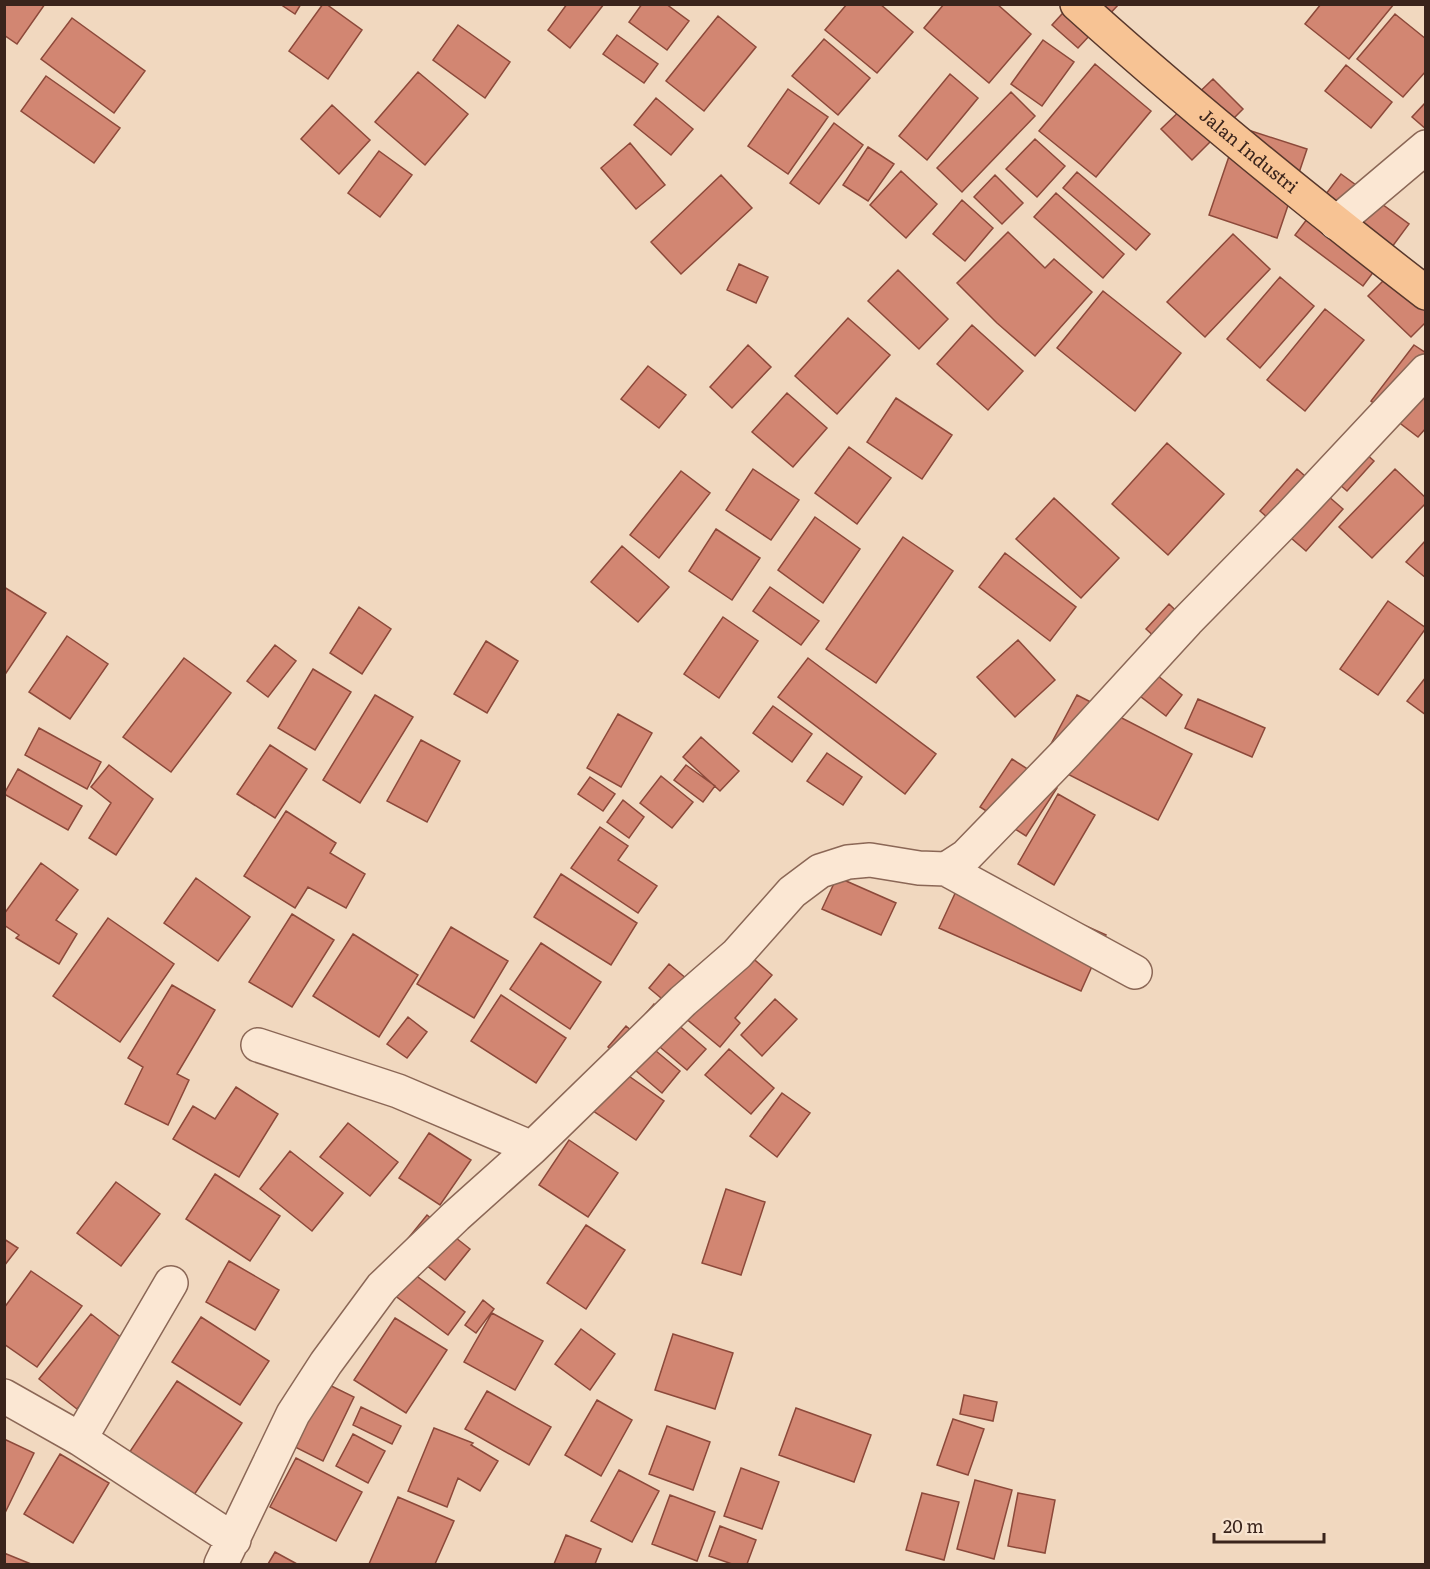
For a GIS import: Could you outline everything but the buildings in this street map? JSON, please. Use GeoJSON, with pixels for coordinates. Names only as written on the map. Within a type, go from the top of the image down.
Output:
{"type":"FeatureCollection","features":[{"type":"Feature","properties":{"kind":"main road","name":"Jalan Industri"},"geometry":{"type":"LineString","coordinates":[[1077,4],[1146,66],[1336,223],[1425,293]]}},
{"type":"Feature","properties":{"kind":"street"},"geometry":{"type":"LineString","coordinates":[[1336,223],[1425,147]]}},
{"type":"Feature","properties":{"kind":"street"},"geometry":{"type":"LineString","coordinates":[[946,869],[966,856],[1066,753],[1187,621],[1291,515],[1425,371]]}},
{"type":"Feature","properties":{"kind":"street"},"geometry":{"type":"LineString","coordinates":[[4,1396],[80,1439],[227,1552],[293,1414],[326,1363],[382,1287],[532,1148],[683,1001],[737,954],[792,892],[820,871],[848,862],[870,860],[919,868],[946,869],[1135,972]]}},
{"type":"Feature","properties":{"kind":"street"},"geometry":{"type":"LineString","coordinates":[[258,1045],[398,1091],[532,1148]]}},
{"type":"Feature","properties":{"kind":"street"},"geometry":{"type":"LineString","coordinates":[[80,1439],[171,1283]]}}]}
